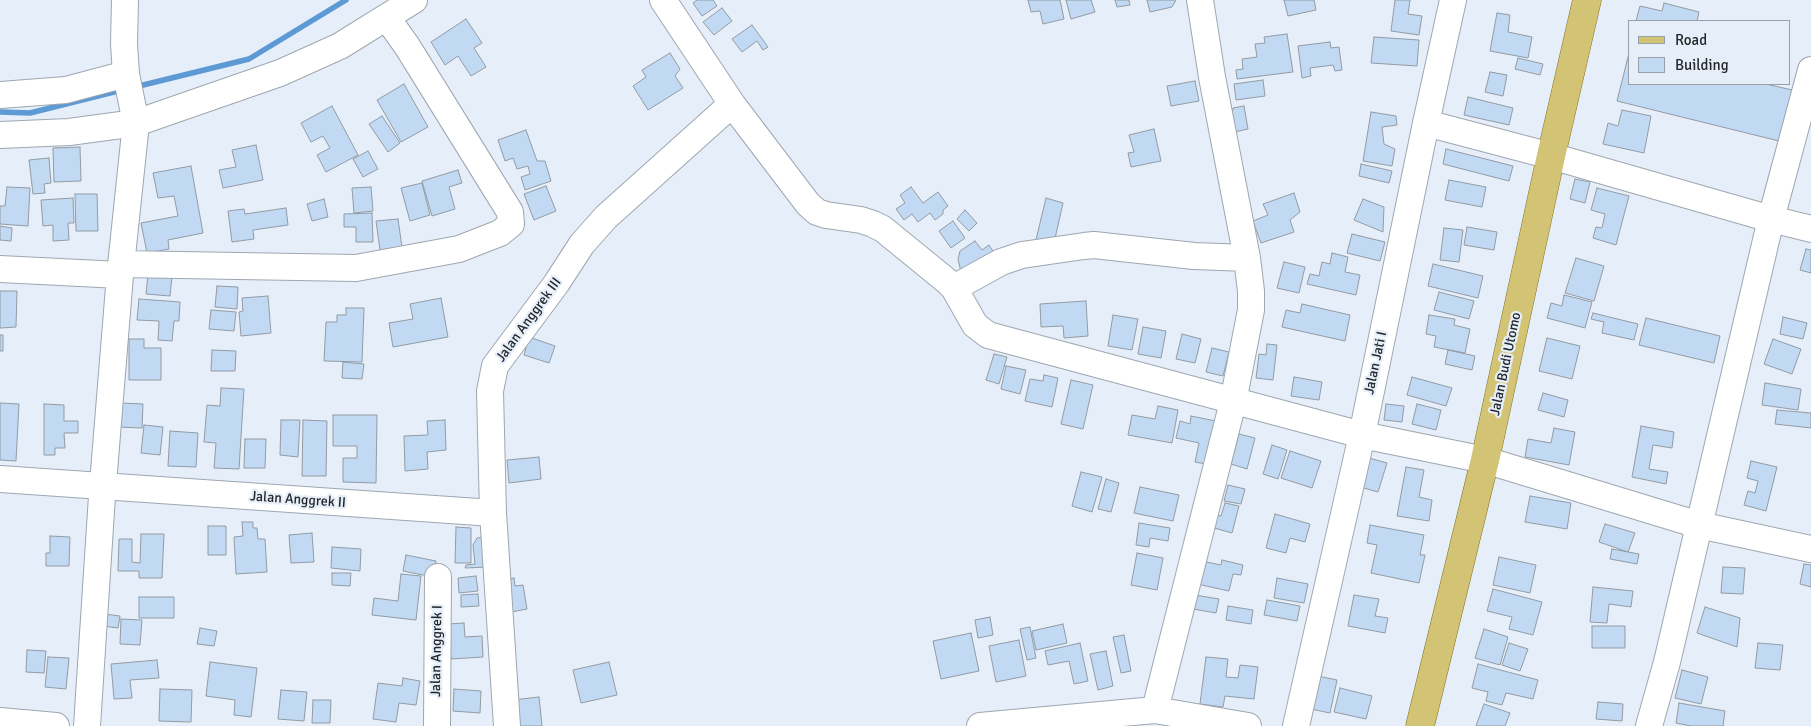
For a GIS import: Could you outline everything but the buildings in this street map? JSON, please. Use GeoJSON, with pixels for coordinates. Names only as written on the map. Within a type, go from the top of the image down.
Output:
{"type":"FeatureCollection","features":[{"type":"Feature","properties":{"kind":"main road","name":"Jalan Budi Utomo"},"geometry":{"type":"LineString","coordinates":[[1420,726],[1485,460],[1587,0]]}},
{"type":"Feature","properties":{"kind":"street"},"geometry":{"type":"LineString","coordinates":[[87,726],[102,487],[121,269],[131,99],[124,44],[125,0]]}},
{"type":"Feature","properties":{"kind":"street"},"geometry":{"type":"LineString","coordinates":[[0,135],[69,132],[131,99],[280,72],[340,46],[414,0]]}},
{"type":"Feature","properties":{"kind":"street"},"geometry":{"type":"LineString","coordinates":[[663,0],[732,104],[808,204],[818,212],[826,215],[861,220],[883,229],[954,288],[975,325],[988,335],[1362,435],[1485,460],[1699,524],[1811,549]]}},
{"type":"Feature","properties":{"kind":"street"},"geometry":{"type":"LineString","coordinates":[[1155,710],[1233,402],[1251,310],[1248,258],[1212,77],[1200,0]]}},
{"type":"Feature","properties":{"kind":"street","name":"Jalan Jati I"},"geometry":{"type":"LineString","coordinates":[[1296,726],[1362,435],[1426,124],[1454,0]]}},
{"type":"Feature","properties":{"kind":"street"},"geometry":{"type":"LineString","coordinates":[[0,270],[356,268],[459,249],[500,233],[511,224],[510,212],[407,46],[387,18]]}},
{"type":"Feature","properties":{"kind":"street"},"geometry":{"type":"LineString","coordinates":[[1650,726],[1667,662],[1771,219],[1811,70]]}},
{"type":"Feature","properties":{"kind":"street"},"geometry":{"type":"LineString","coordinates":[[0,95],[66,90],[131,99]]}},
{"type":"Feature","properties":{"kind":"street","name":"Jalan Anggrek III"},"geometry":{"type":"LineString","coordinates":[[507,726],[493,513],[490,391],[495,366],[556,284],[582,244],[606,217],[732,104]]}},
{"type":"Feature","properties":{"kind":"street"},"geometry":{"type":"LineString","coordinates":[[1426,124],[1551,156],[1811,229]]}},
{"type":"Feature","properties":{"kind":"street"},"geometry":{"type":"LineString","coordinates":[[954,288],[1001,262],[1022,255],[1059,248],[1094,245],[1194,256],[1248,258]]}},
{"type":"Feature","properties":{"kind":"street","name":"Jalan Anggrek II"},"geometry":{"type":"LineString","coordinates":[[0,479],[493,513]]}},
{"type":"Feature","properties":{"kind":"street","name":"Jalan Anggrek I"},"geometry":{"type":"LineString","coordinates":[[436,726],[438,577]]}},
{"type":"Feature","properties":{"kind":"street"},"geometry":{"type":"LineString","coordinates":[[980,726],[1155,710],[1248,726]]}},
{"type":"Feature","properties":{"kind":"street"},"geometry":{"type":"LineString","coordinates":[[0,722],[56,726]]}},
{"type":"Feature","properties":{"kind":"waterway"},"geometry":{"type":"LineString","coordinates":[[135,87],[249,59],[346,0]]}},
{"type":"Feature","properties":{"kind":"waterway"},"geometry":{"type":"LineString","coordinates":[[0,112],[30,113],[122,90]]}}]}
